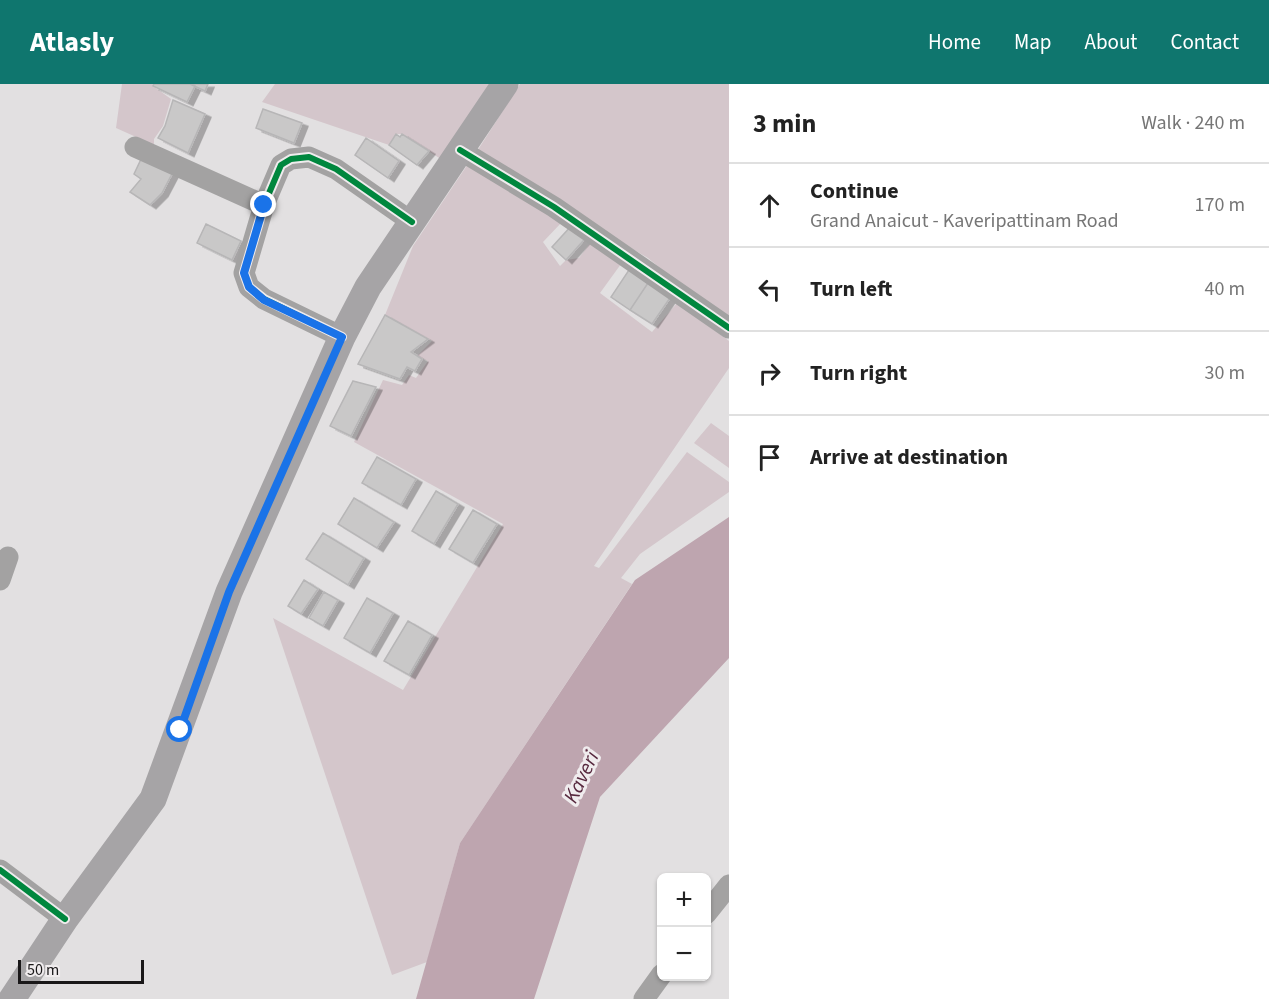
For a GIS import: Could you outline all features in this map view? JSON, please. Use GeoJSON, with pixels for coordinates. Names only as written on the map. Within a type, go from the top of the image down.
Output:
{"type":"FeatureCollection","features":[{"type":"Feature","properties":{"kind":"main road"},"geometry":{"type":"LineString","coordinates":[[12,999],[65,919],[153,799],[229,592],[342,337],[368,287],[505,84]]}},
{"type":"Feature","properties":{"kind":"street"},"geometry":{"type":"LineString","coordinates":[[135,147],[264,205]]}},
{"type":"Feature","properties":{"kind":"street"},"geometry":{"type":"LineString","coordinates":[[459,150],[554,207],[729,328]]}},
{"type":"Feature","properties":{"kind":"street"},"geometry":{"type":"LineString","coordinates":[[342,337],[264,300],[249,287],[244,273],[264,205],[280,165],[291,159],[309,157],[336,169],[412,222]]}},
{"type":"Feature","properties":{"kind":"street"},"geometry":{"type":"LineString","coordinates":[[0,580],[8,557]]}},
{"type":"Feature","properties":{"kind":"street"},"geometry":{"type":"LineString","coordinates":[[0,870],[65,919]]}},
{"type":"Feature","properties":{"kind":"street"},"geometry":{"type":"LineString","coordinates":[[711,908],[729,885]]}},
{"type":"Feature","properties":{"kind":"street"},"geometry":{"type":"LineString","coordinates":[[644,999],[657,981]]}},
{"type":"Feature","properties":{"kind":"shaded area"},"geometry":{"type":"Polygon","coordinates":[[[122,84],[154,84],[153,86],[171,99],[163,126],[154,139],[154,145],[116,128],[122,84]]]}},
{"type":"Feature","properties":{"kind":"shaded area"},"geometry":{"type":"Polygon","coordinates":[[[275,84],[500,84],[450,165],[402,134],[396,134],[389,145],[262,102],[275,84]]]}},
{"type":"Feature","properties":{"kind":"shaded area"},"geometry":{"type":"Polygon","coordinates":[[[520,84],[729,84],[729,319],[695,297],[648,258],[474,156],[520,84]]]}},
{"type":"Feature","properties":{"kind":"shaded area"},"geometry":{"type":"Polygon","coordinates":[[[470,161],[562,222],[543,242],[560,266],[566,260],[579,258],[592,241],[621,264],[600,293],[652,332],[678,302],[729,341],[729,368],[594,566],[599,568],[687,452],[729,482],[729,492],[640,554],[621,578],[632,584],[460,843],[427,962],[392,975],[273,618],[403,690],[503,524],[354,442],[383,380],[402,385],[409,375],[416,378],[428,361],[417,356],[432,341],[385,315],[413,246],[470,161]]]}},
{"type":"Feature","properties":{"kind":"shaded area"},"geometry":{"type":"Polygon","coordinates":[[[711,423],[729,436],[729,468],[694,443],[711,423]]]}},
{"type":"Feature","properties":{"kind":"water","name":"Kaveri"},"geometry":{"type":"Polygon","coordinates":[[[729,517],[729,658],[600,797],[534,999],[416,999],[460,843],[635,580],[729,517]]]}},
{"type":"Feature","properties":{"kind":"building"},"geometry":{"type":"Polygon","coordinates":[[[154,84],[195,86],[187,102],[153,86],[154,84]]]}},
{"type":"Feature","properties":{"kind":"building"},"geometry":{"type":"Polygon","coordinates":[[[190,84],[208,84],[205,91],[190,84]]]}},
{"type":"Feature","properties":{"kind":"building"},"geometry":{"type":"Polygon","coordinates":[[[173,100],[205,114],[188,153],[158,138],[165,126],[173,100]]]}},
{"type":"Feature","properties":{"kind":"building"},"geometry":{"type":"Polygon","coordinates":[[[263,109],[302,123],[294,143],[256,128],[263,109]]]}},
{"type":"Feature","properties":{"kind":"building"},"geometry":{"type":"Polygon","coordinates":[[[396,134],[400,137],[402,134],[429,151],[417,165],[389,145],[396,134]]]}},
{"type":"Feature","properties":{"kind":"building"},"geometry":{"type":"Polygon","coordinates":[[[366,138],[399,161],[388,178],[355,155],[366,138]]]}},
{"type":"Feature","properties":{"kind":"building"},"geometry":{"type":"Polygon","coordinates":[[[143,155],[174,170],[162,193],[150,205],[130,192],[141,179],[134,174],[143,155]]]}},
{"type":"Feature","properties":{"kind":"building"},"geometry":{"type":"Polygon","coordinates":[[[206,224],[241,241],[232,260],[197,243],[206,224]]]}},
{"type":"Feature","properties":{"kind":"building"},"geometry":{"type":"Polygon","coordinates":[[[573,224],[591,232],[566,260],[552,247],[573,224]]]}},
{"type":"Feature","properties":{"kind":"building"},"geometry":{"type":"Polygon","coordinates":[[[631,267],[650,280],[630,310],[611,297],[631,267]]]}},
{"type":"Feature","properties":{"kind":"building"},"geometry":{"type":"Polygon","coordinates":[[[650,280],[672,295],[652,324],[630,310],[650,280]]]}},
{"type":"Feature","properties":{"kind":"building"},"geometry":{"type":"Polygon","coordinates":[[[385,315],[428,339],[411,352],[422,359],[415,371],[407,367],[400,379],[358,364],[385,315]]]}},
{"type":"Feature","properties":{"kind":"building"},"geometry":{"type":"Polygon","coordinates":[[[353,381],[376,387],[351,436],[330,426],[353,381]]]}},
{"type":"Feature","properties":{"kind":"building"},"geometry":{"type":"Polygon","coordinates":[[[377,457],[416,479],[401,505],[362,483],[377,457]]]}},
{"type":"Feature","properties":{"kind":"building"},"geometry":{"type":"Polygon","coordinates":[[[436,491],[458,504],[434,544],[412,531],[436,491]]]}},
{"type":"Feature","properties":{"kind":"building"},"geometry":{"type":"Polygon","coordinates":[[[354,498],[394,522],[377,548],[338,524],[354,498]]]}},
{"type":"Feature","properties":{"kind":"building"},"geometry":{"type":"Polygon","coordinates":[[[473,510],[497,524],[473,563],[449,549],[473,510]]]}},
{"type":"Feature","properties":{"kind":"building"},"geometry":{"type":"Polygon","coordinates":[[[323,533],[364,558],[348,585],[306,559],[323,533]]]}},
{"type":"Feature","properties":{"kind":"building"},"geometry":{"type":"Polygon","coordinates":[[[304,580],[318,589],[301,614],[288,606],[304,580]]]}},
{"type":"Feature","properties":{"kind":"building"},"geometry":{"type":"Polygon","coordinates":[[[324,592],[338,600],[323,626],[309,618],[324,592]]]}},
{"type":"Feature","properties":{"kind":"building"},"geometry":{"type":"Polygon","coordinates":[[[367,598],[393,613],[370,653],[344,638],[367,598]]]}},
{"type":"Feature","properties":{"kind":"building"},"geometry":{"type":"Polygon","coordinates":[[[408,621],[432,635],[409,675],[384,661],[408,621]]]}},
{"type":"Feature","properties":{"kind":"cycle path"},"geometry":{"type":"LineString","coordinates":[[460,150],[554,207],[729,328]]}},
{"type":"Feature","properties":{"kind":"cycle path"},"geometry":{"type":"LineString","coordinates":[[342,337],[264,299],[249,287],[244,273],[264,205],[281,165],[291,159],[309,157],[336,169],[412,222]]}},
{"type":"Feature","properties":{"kind":"cycle path"},"geometry":{"type":"LineString","coordinates":[[0,870],[65,919]]}},
{"type":"Feature","properties":{"kind":"route"},"geometry":{"type":"LineString","coordinates":[[180,730],[229,592],[342,337],[264,300],[249,287],[244,273],[264,205]]}}]}
